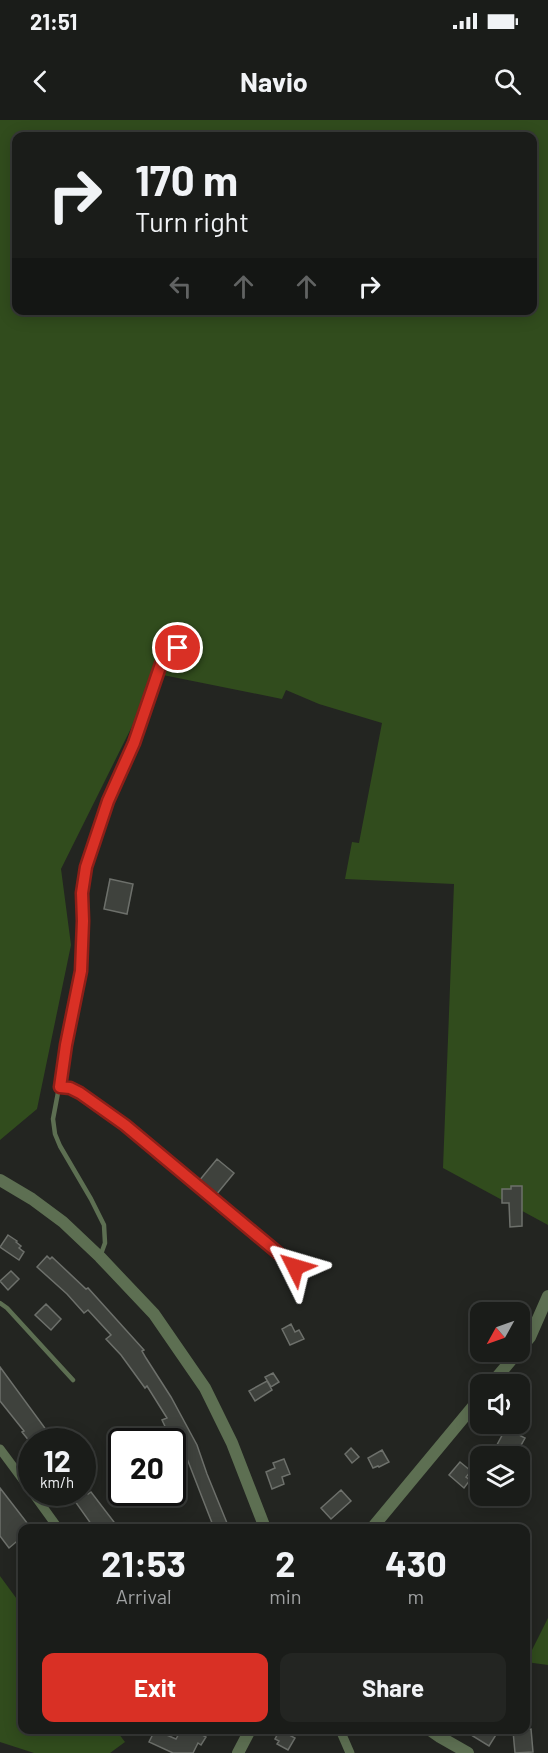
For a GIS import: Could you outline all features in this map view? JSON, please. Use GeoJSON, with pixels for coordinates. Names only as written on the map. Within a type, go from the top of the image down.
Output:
{"type":"FeatureCollection","features":[{"type":"Feature","properties":{"kind":"street"},"geometry":{"type":"LineString","coordinates":[[0,1180],[32,1199],[63,1222],[154,1314],[204,1388],[232,1443],[263,1524]]}},
{"type":"Feature","properties":{"kind":"street"},"geometry":{"type":"LineString","coordinates":[[530,1337],[548,1296]]}},
{"type":"Feature","properties":{"kind":"street"},"geometry":{"type":"LineString","coordinates":[[499,1374],[509,1362]]}},
{"type":"Feature","properties":{"kind":"street"},"geometry":{"type":"LineString","coordinates":[[375,1524],[470,1410]]}},
{"type":"Feature","properties":{"kind":"street"},"geometry":{"type":"LineString","coordinates":[[0,1449],[18,1473]]}},
{"type":"Feature","properties":{"kind":"street"},"geometry":{"type":"LineString","coordinates":[[42,1506],[55,1524]]}},
{"type":"Feature","properties":{"kind":"street"},"geometry":{"type":"LineString","coordinates":[[238,1753],[248,1734]]}},
{"type":"Feature","properties":{"kind":"street"},"geometry":{"type":"LineString","coordinates":[[342,1734],[350,1753]]}},
{"type":"Feature","properties":{"kind":"street"},"geometry":{"type":"LineString","coordinates":[[436,1734],[468,1753]]}},
{"type":"Feature","properties":{"kind":"lane"},"geometry":{"type":"LineString","coordinates":[[100,1257],[105,1243],[104,1225],[55,1134],[53,1119],[81,971],[82,893],[86,867],[108,801],[134,743],[161,664],[178,648]]}},
{"type":"Feature","properties":{"kind":"lane"},"geometry":{"type":"LineString","coordinates":[[60,1087],[70,1088],[80,1093],[125,1125],[295,1267]]}},
{"type":"Feature","properties":{"kind":"lane"},"geometry":{"type":"LineString","coordinates":[[0,1303],[73,1380]]}},
{"type":"Feature","properties":{"kind":"green space"},"geometry":{"type":"Polygon","coordinates":[[[0,120],[548,120],[548,1225],[443,1168],[454,884],[345,879],[352,842],[359,843],[382,723],[319,704],[286,690],[282,699],[158,674],[61,869],[71,945],[37,1109],[0,1140],[0,120]]]}},
{"type":"Feature","properties":{"kind":"green space"},"geometry":{"type":"Polygon","coordinates":[[[0,1576],[18,1601],[18,1734],[119,1734],[125,1742],[110,1753],[34,1753],[0,1742],[0,1576]]]}},
{"type":"Feature","properties":{"kind":"green space"},"geometry":{"type":"Polygon","coordinates":[[[548,1618],[548,1665],[530,1663],[530,1654],[548,1618]]]}},
{"type":"Feature","properties":{"kind":"building"},"geometry":{"type":"Polygon","coordinates":[[[110,879],[133,884],[127,914],[104,909],[110,879]]]}},
{"type":"Feature","properties":{"kind":"building"},"geometry":{"type":"Polygon","coordinates":[[[217,1159],[234,1173],[216,1195],[199,1181],[217,1159]]]}},
{"type":"Feature","properties":{"kind":"building"},"geometry":{"type":"Polygon","coordinates":[[[511,1186],[522,1186],[522,1226],[510,1227],[509,1203],[502,1203],[502,1189],[511,1189],[511,1186]]]}},
{"type":"Feature","properties":{"kind":"building"},"geometry":{"type":"Polygon","coordinates":[[[8,1235],[17,1241],[21,1246],[19,1248],[24,1252],[19,1260],[0,1247],[8,1235]]]}},
{"type":"Feature","properties":{"kind":"building"},"geometry":{"type":"Polygon","coordinates":[[[47,1256],[50,1259],[52,1257],[86,1289],[88,1288],[144,1350],[142,1351],[197,1445],[227,1523],[212,1524],[186,1456],[186,1428],[166,1428],[162,1420],[167,1418],[147,1386],[145,1388],[106,1339],[111,1335],[88,1310],[84,1313],[37,1267],[47,1256]]]}},
{"type":"Feature","properties":{"kind":"building"},"geometry":{"type":"Polygon","coordinates":[[[11,1271],[19,1279],[8,1290],[0,1281],[11,1271]]]}},
{"type":"Feature","properties":{"kind":"building"},"geometry":{"type":"Polygon","coordinates":[[[46,1304],[61,1319],[51,1330],[35,1315],[46,1304]]]}},
{"type":"Feature","properties":{"kind":"building"},"geometry":{"type":"Polygon","coordinates":[[[291,1324],[295,1332],[299,1330],[304,1339],[290,1345],[282,1329],[291,1324]]]}},
{"type":"Feature","properties":{"kind":"building"},"geometry":{"type":"Polygon","coordinates":[[[0,1367],[45,1428],[22,1428],[0,1401],[0,1367]]]}},
{"type":"Feature","properties":{"kind":"building"},"geometry":{"type":"Polygon","coordinates":[[[273,1373],[279,1382],[271,1387],[265,1377],[273,1373]]]}},
{"type":"Feature","properties":{"kind":"building"},"geometry":{"type":"Polygon","coordinates":[[[267,1381],[272,1390],[255,1401],[249,1391],[267,1381]]]}},
{"type":"Feature","properties":{"kind":"building"},"geometry":{"type":"Polygon","coordinates":[[[503,1434],[517,1434],[525,1438],[521,1446],[496,1446],[503,1434]]]}},
{"type":"Feature","properties":{"kind":"building"},"geometry":{"type":"Polygon","coordinates":[[[351,1448],[359,1457],[352,1463],[345,1454],[351,1448]]]}},
{"type":"Feature","properties":{"kind":"building"},"geometry":{"type":"Polygon","coordinates":[[[382,1450],[389,1462],[373,1468],[368,1458],[382,1450]]]}},
{"type":"Feature","properties":{"kind":"building"},"geometry":{"type":"Polygon","coordinates":[[[284,1459],[290,1474],[282,1477],[284,1484],[272,1489],[266,1472],[275,1468],[273,1463],[284,1459]]]}},
{"type":"Feature","properties":{"kind":"building"},"geometry":{"type":"Polygon","coordinates":[[[460,1462],[470,1470],[466,1477],[470,1480],[464,1488],[449,1475],[460,1462]]]}},
{"type":"Feature","properties":{"kind":"building"},"geometry":{"type":"Polygon","coordinates":[[[0,1488],[28,1524],[18,1524],[18,1540],[9,1548],[0,1536],[0,1488]]]}},
{"type":"Feature","properties":{"kind":"building"},"geometry":{"type":"Polygon","coordinates":[[[341,1490],[351,1501],[331,1519],[321,1508],[341,1490]]]}},
{"type":"Feature","properties":{"kind":"building"},"geometry":{"type":"Polygon","coordinates":[[[96,1499],[114,1522],[91,1524],[78,1506],[96,1506],[96,1499]]]}},
{"type":"Feature","properties":{"kind":"building"},"geometry":{"type":"Polygon","coordinates":[[[530,1729],[533,1752],[515,1753],[513,1734],[530,1734],[530,1729]]]}},
{"type":"Feature","properties":{"kind":"building"},"geometry":{"type":"Polygon","coordinates":[[[153,1734],[164,1734],[176,1739],[179,1734],[203,1734],[206,1737],[201,1745],[198,1743],[193,1753],[173,1753],[149,1742],[153,1734]]]}},
{"type":"Feature","properties":{"kind":"building"},"geometry":{"type":"Polygon","coordinates":[[[278,1734],[288,1734],[295,1738],[288,1750],[277,1744],[279,1741],[275,1739],[278,1734]]]}},
{"type":"Feature","properties":{"kind":"building"},"geometry":{"type":"Polygon","coordinates":[[[470,1734],[496,1734],[489,1746],[470,1734]]]}},
{"type":"Feature","properties":{"kind":"route"},"geometry":{"type":"LineString","coordinates":[[178,648],[161,664],[134,743],[108,801],[86,867],[82,893],[81,971],[60,1087],[70,1088],[80,1093],[125,1125],[295,1267]]}}]}
